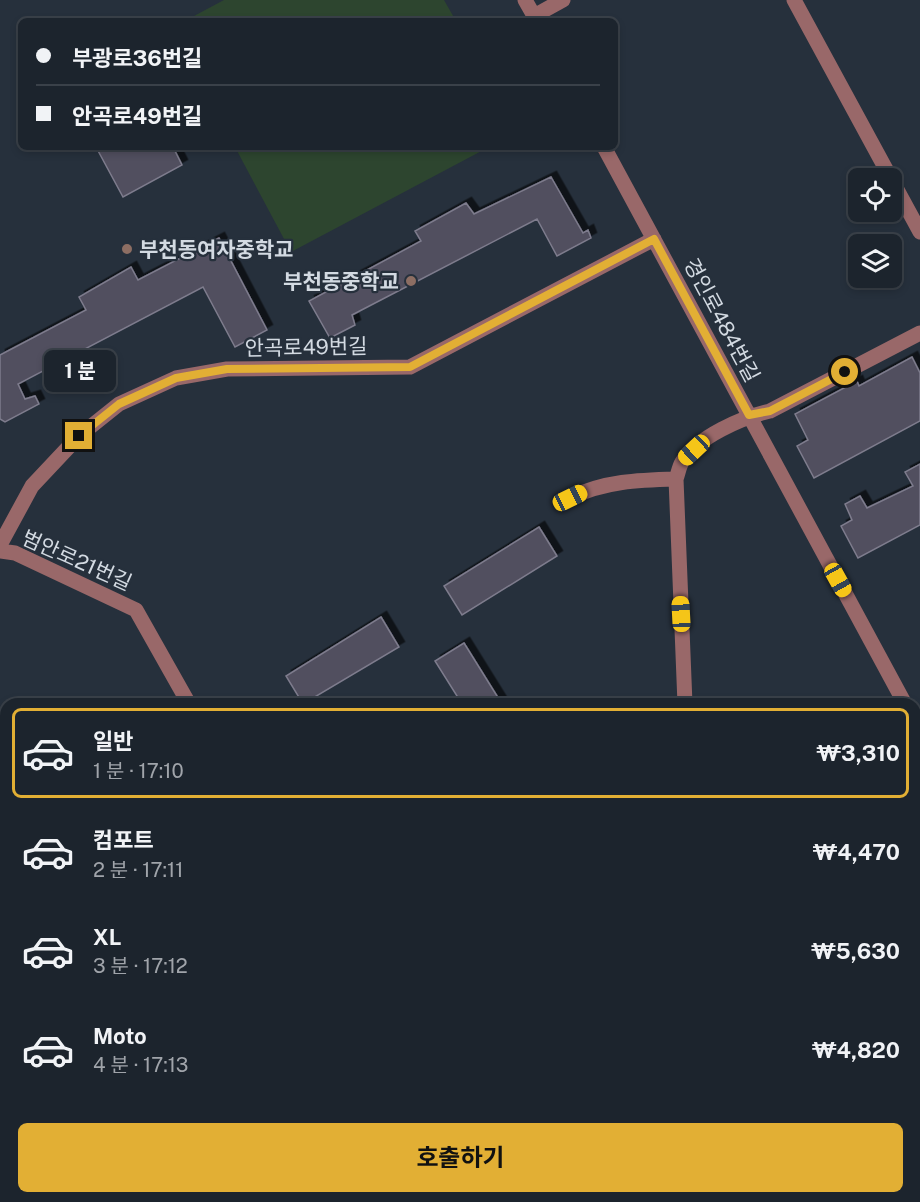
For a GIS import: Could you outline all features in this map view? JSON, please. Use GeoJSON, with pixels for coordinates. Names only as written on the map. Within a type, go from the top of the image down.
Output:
{"type":"FeatureCollection","features":[{"type":"Feature","properties":{"kind":"street"},"geometry":{"type":"LineString","coordinates":[[525,0],[535,18],[563,0]]}},
{"type":"Feature","properties":{"kind":"street"},"geometry":{"type":"LineString","coordinates":[[794,0],[920,232]]}},
{"type":"Feature","properties":{"kind":"street","name":"경인로484번길"},"geometry":{"type":"LineString","coordinates":[[606,150],[902,698]]}},
{"type":"Feature","properties":{"kind":"street","name":"안곡로49번길"},"geometry":{"type":"LineString","coordinates":[[0,545],[32,486],[79,436],[119,404],[176,378],[227,369],[410,367],[654,239]]}},
{"type":"Feature","properties":{"kind":"street"},"geometry":{"type":"LineString","coordinates":[[685,698],[676,479],[682,461],[705,439],[749,415],[770,411],[920,333]]}},
{"type":"Feature","properties":{"kind":"street"},"geometry":{"type":"LineString","coordinates":[[570,498],[624,481],[676,479]]}},
{"type":"Feature","properties":{"kind":"street","name":"범안로21번길"},"geometry":{"type":"LineString","coordinates":[[0,551],[15,553],[136,610],[186,698]]}},
{"type":"Feature","properties":{"kind":"green space"},"geometry":{"type":"Polygon","coordinates":[[[224,0],[444,0],[454,18],[194,18],[224,0]]]}},
{"type":"Feature","properties":{"kind":"green space"},"geometry":{"type":"Polygon","coordinates":[[[237,150],[483,150],[291,252],[237,150]]]}},
{"type":"Feature","properties":{"kind":"building"},"geometry":{"type":"Polygon","coordinates":[[[98,150],[174,150],[182,165],[123,197],[98,150]]]}},
{"type":"Feature","properties":{"kind":"building"},"geometry":{"type":"Polygon","coordinates":[[[551,177],[583,233],[588,230],[591,238],[557,256],[537,219],[352,315],[355,325],[330,338],[309,301],[421,241],[415,231],[466,203],[474,214],[551,177]]]}},
{"type":"Feature","properties":{"kind":"building"},"geometry":{"type":"Polygon","coordinates":[[[219,238],[267,330],[235,347],[203,287],[18,384],[25,399],[35,396],[39,404],[5,422],[0,419],[0,355],[86,310],[79,297],[131,267],[138,280],[219,238]]]}},
{"type":"Feature","properties":{"kind":"building"},"geometry":{"type":"Polygon","coordinates":[[[912,357],[920,373],[920,421],[814,478],[797,446],[808,440],[795,414],[857,381],[859,386],[912,357]]]}},
{"type":"Feature","properties":{"kind":"building"},"geometry":{"type":"Polygon","coordinates":[[[920,464],[920,525],[858,558],[841,526],[852,520],[845,504],[860,496],[867,508],[913,486],[905,472],[920,464]]]}},
{"type":"Feature","properties":{"kind":"building"},"geometry":{"type":"Polygon","coordinates":[[[539,527],[557,556],[462,615],[444,586],[539,527]]]}},
{"type":"Feature","properties":{"kind":"building"},"geometry":{"type":"Polygon","coordinates":[[[381,617],[399,647],[313,698],[299,698],[286,676],[381,617]]]}},
{"type":"Feature","properties":{"kind":"building"},"geometry":{"type":"Polygon","coordinates":[[[464,643],[498,698],[458,698],[435,661],[464,643]]]}},
{"type":"Feature","properties":{"kind":"place","name":"부천동여자중학교"},"geometry":{"type":"Point","coordinates":[127,249]}},
{"type":"Feature","properties":{"kind":"place","name":"부천동중학교"},"geometry":{"type":"Point","coordinates":[411,281]}},
{"type":"Feature","properties":{"kind":"route"},"geometry":{"type":"LineString","coordinates":[[79,436],[119,404],[176,378],[227,369],[410,367],[654,239],[749,415],[770,411],[845,372]]}}]}
